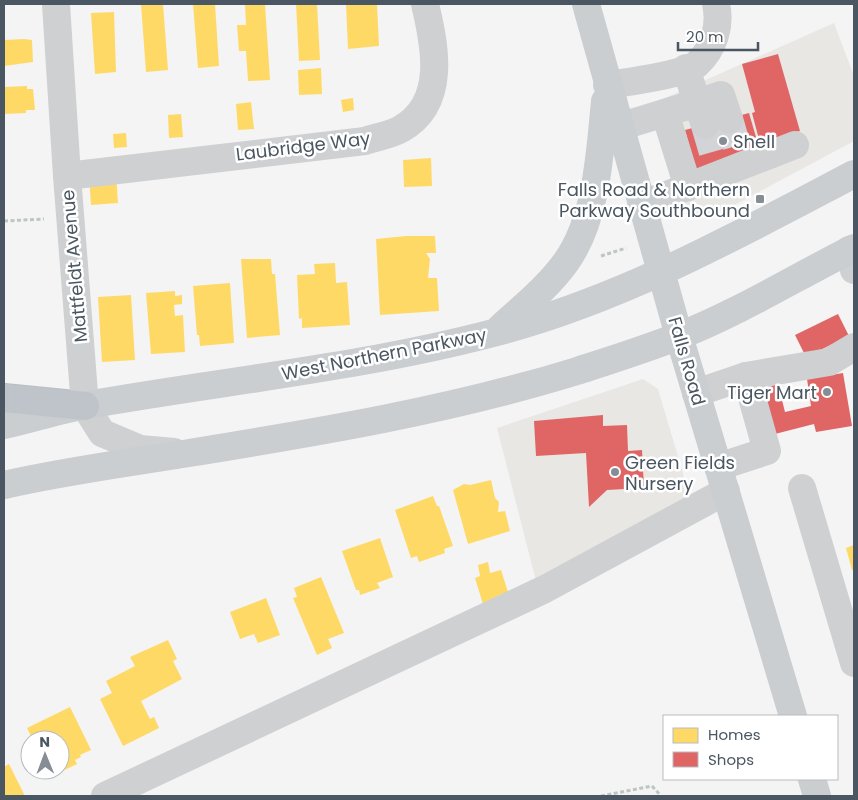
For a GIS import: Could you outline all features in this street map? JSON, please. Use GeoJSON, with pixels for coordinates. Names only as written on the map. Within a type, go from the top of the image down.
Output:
{"type":"FeatureCollection","features":[{"type":"Feature","properties":{"kind":"highway"},"geometry":{"type":"LineString","coordinates":[[4,398],[85,406]]}},
{"type":"Feature","properties":{"kind":"main road","name":"Falls Road"},"geometry":{"type":"LineString","coordinates":[[586,4],[607,85],[679,336],[793,715]]}},
{"type":"Feature","properties":{"kind":"main road"},"geometry":{"type":"LineString","coordinates":[[496,333],[539,292],[566,262],[587,219],[599,173],[607,85]]}},
{"type":"Feature","properties":{"kind":"main road","name":"West Northern Parkway"},"geometry":{"type":"LineString","coordinates":[[4,425],[85,406],[392,356],[496,333],[602,298],[661,272],[854,174]]}},
{"type":"Feature","properties":{"kind":"main road"},"geometry":{"type":"LineString","coordinates":[[4,485],[53,473],[188,453],[384,418],[481,398],[576,371],[679,336],[853,256]]}},
{"type":"Feature","properties":{"kind":"main road"},"geometry":{"type":"LineString","coordinates":[[812,780],[817,796]]}},
{"type":"Feature","properties":{"kind":"street","name":"Mattfeldt Avenue"},"geometry":{"type":"LineString","coordinates":[[56,4],[85,406],[102,433],[117,441],[140,449],[188,453]]}},
{"type":"Feature","properties":{"kind":"street","name":"Laubridge Way"},"geometry":{"type":"LineString","coordinates":[[67,176],[364,141],[400,130],[418,116],[433,86],[434,54],[425,4]]}},
{"type":"Feature","properties":{"kind":"street"},"geometry":{"type":"LineString","coordinates":[[607,85],[642,81],[696,65],[715,39],[719,16],[716,4]]}},
{"type":"Feature","properties":{"kind":"street"},"geometry":{"type":"LineString","coordinates":[[619,127],[665,113],[710,116],[686,68]]}},
{"type":"Feature","properties":{"kind":"street"},"geometry":{"type":"LineString","coordinates":[[665,113],[688,188]]}},
{"type":"Feature","properties":{"kind":"street"},"geometry":{"type":"LineString","coordinates":[[642,205],[688,188],[730,165],[794,145]]}},
{"type":"Feature","properties":{"kind":"street"},"geometry":{"type":"LineString","coordinates":[[696,393],[746,376],[829,362],[854,347]]}},
{"type":"Feature","properties":{"kind":"street"},"geometry":{"type":"LineString","coordinates":[[105,796],[545,589],[766,452],[746,376]]}},
{"type":"Feature","properties":{"kind":"street"},"geometry":{"type":"LineString","coordinates":[[802,488],[854,663]]}},
{"type":"Feature","properties":{"kind":"path"},"geometry":{"type":"LineString","coordinates":[[4,221],[70,217]]}},
{"type":"Feature","properties":{"kind":"path"},"geometry":{"type":"LineString","coordinates":[[601,796],[652,786],[661,796]]}},
{"type":"Feature","properties":{"kind":"shaded area"},"geometry":{"type":"Polygon","coordinates":[[[834,23],[854,76],[854,141],[712,217],[697,216],[687,207],[654,103],[834,23]]]}},
{"type":"Feature","properties":{"kind":"shaded area"},"geometry":{"type":"Polygon","coordinates":[[[643,379],[658,389],[693,507],[538,589],[497,428],[643,379]]]}},
{"type":"Feature","properties":{"kind":"building: Homes"},"geometry":{"type":"Polygon","coordinates":[[[141,4],[163,4],[168,70],[146,72],[141,4]]]}},
{"type":"Feature","properties":{"kind":"building: Homes"},"geometry":{"type":"Polygon","coordinates":[[[193,4],[215,4],[219,66],[198,68],[193,4]]]}},
{"type":"Feature","properties":{"kind":"building: Homes"},"geometry":{"type":"Polygon","coordinates":[[[245,4],[265,4],[270,80],[248,81],[246,51],[239,51],[237,25],[246,25],[245,4]]]}},
{"type":"Feature","properties":{"kind":"building: Homes"},"geometry":{"type":"Polygon","coordinates":[[[296,4],[317,4],[320,60],[299,61],[296,4]]]}},
{"type":"Feature","properties":{"kind":"building: Homes"},"geometry":{"type":"Polygon","coordinates":[[[346,4],[377,4],[379,46],[348,49],[346,4]]]}},
{"type":"Feature","properties":{"kind":"building: Homes"},"geometry":{"type":"Polygon","coordinates":[[[114,12],[116,72],[95,74],[91,13],[114,12]]]}},
{"type":"Feature","properties":{"kind":"building: Homes"},"geometry":{"type":"Polygon","coordinates":[[[4,40],[32,40],[33,62],[4,66],[4,40]]]}},
{"type":"Feature","properties":{"kind":"building: Homes"},"geometry":{"type":"Polygon","coordinates":[[[321,68],[322,94],[299,95],[298,70],[321,68]]]}},
{"type":"Feature","properties":{"kind":"building: Homes"},"geometry":{"type":"Polygon","coordinates":[[[27,86],[27,89],[33,89],[35,110],[26,110],[26,113],[4,114],[4,87],[27,86]]]}},
{"type":"Feature","properties":{"kind":"building: Homes"},"geometry":{"type":"Polygon","coordinates":[[[353,98],[354,110],[343,112],[341,100],[353,98]]]}},
{"type":"Feature","properties":{"kind":"building: Homes"},"geometry":{"type":"Polygon","coordinates":[[[251,102],[254,129],[238,130],[236,104],[251,102]]]}},
{"type":"Feature","properties":{"kind":"building: Homes"},"geometry":{"type":"Polygon","coordinates":[[[181,114],[183,137],[169,138],[168,115],[181,114]]]}},
{"type":"Feature","properties":{"kind":"building: Homes"},"geometry":{"type":"Polygon","coordinates":[[[126,133],[127,147],[114,148],[113,134],[126,133]]]}},
{"type":"Feature","properties":{"kind":"building: Homes"},"geometry":{"type":"Polygon","coordinates":[[[431,158],[432,186],[404,187],[403,160],[431,158]]]}},
{"type":"Feature","properties":{"kind":"building: Homes"},"geometry":{"type":"Polygon","coordinates":[[[116,174],[118,203],[91,205],[89,176],[116,174]]]}},
{"type":"Feature","properties":{"kind":"building: Homes"},"geometry":{"type":"Polygon","coordinates":[[[435,236],[436,253],[426,253],[430,259],[428,278],[437,278],[439,311],[380,315],[376,239],[435,236]]]}},
{"type":"Feature","properties":{"kind":"building: Homes"},"geometry":{"type":"Polygon","coordinates":[[[241,259],[271,259],[272,274],[275,274],[280,335],[247,338],[241,259]]]}},
{"type":"Feature","properties":{"kind":"building: Homes"},"geometry":{"type":"Polygon","coordinates":[[[335,263],[336,283],[347,282],[350,325],[302,328],[302,318],[299,319],[297,275],[315,274],[314,264],[335,263]]]}},
{"type":"Feature","properties":{"kind":"building: Homes"},"geometry":{"type":"Polygon","coordinates":[[[230,283],[234,343],[200,346],[199,335],[197,335],[193,286],[230,283]]]}},
{"type":"Feature","properties":{"kind":"building: Homes"},"geometry":{"type":"Polygon","coordinates":[[[175,291],[175,296],[182,295],[182,304],[174,305],[175,316],[183,315],[185,352],[151,354],[146,293],[175,291]]]}},
{"type":"Feature","properties":{"kind":"building: Homes"},"geometry":{"type":"Polygon","coordinates":[[[131,295],[135,360],[102,362],[98,297],[131,295]]]}},
{"type":"Feature","properties":{"kind":"building: Homes"},"geometry":{"type":"Polygon","coordinates":[[[491,480],[495,498],[499,502],[498,512],[505,511],[510,531],[468,544],[453,490],[464,484],[470,485],[491,480]]]}},
{"type":"Feature","properties":{"kind":"building: Homes"},"geometry":{"type":"Polygon","coordinates":[[[433,496],[437,506],[439,506],[453,546],[444,549],[445,553],[419,562],[417,556],[411,558],[395,510],[433,496]]]}},
{"type":"Feature","properties":{"kind":"building: Homes"},"geometry":{"type":"Polygon","coordinates":[[[380,538],[393,577],[377,583],[380,588],[360,595],[359,590],[356,590],[342,551],[380,538]]]}},
{"type":"Feature","properties":{"kind":"building: Homes"},"geometry":{"type":"Polygon","coordinates":[[[854,545],[854,570],[852,570],[846,548],[854,545]]]}},
{"type":"Feature","properties":{"kind":"building: Homes"},"geometry":{"type":"Polygon","coordinates":[[[488,562],[490,573],[501,570],[508,592],[497,596],[498,599],[483,604],[475,578],[480,576],[478,565],[488,562]]]}},
{"type":"Feature","properties":{"kind":"building: Homes"},"geometry":{"type":"Polygon","coordinates":[[[321,577],[344,633],[328,639],[332,648],[317,655],[293,598],[297,597],[294,588],[321,577]]]}},
{"type":"Feature","properties":{"kind":"building: Homes"},"geometry":{"type":"Polygon","coordinates":[[[266,598],[280,635],[258,643],[254,634],[240,639],[230,612],[266,598]]]}},
{"type":"Feature","properties":{"kind":"building: Homes"},"geometry":{"type":"Polygon","coordinates":[[[168,640],[177,659],[173,661],[182,679],[141,701],[150,719],[154,717],[159,728],[123,746],[100,699],[112,693],[106,681],[135,666],[130,657],[168,640]]]}},
{"type":"Feature","properties":{"kind":"building: Homes"},"geometry":{"type":"Polygon","coordinates":[[[70,707],[91,750],[80,755],[81,757],[75,760],[77,764],[70,767],[70,730],[28,730],[27,728],[70,707]]]}},
{"type":"Feature","properties":{"kind":"building: Homes"},"geometry":{"type":"Polygon","coordinates":[[[9,764],[25,796],[4,796],[4,767],[9,764]]]}},
{"type":"Feature","properties":{"kind":"building: Shops"},"geometry":{"type":"Polygon","coordinates":[[[778,54],[800,131],[760,143],[752,113],[755,112],[742,64],[778,54]]]}},
{"type":"Feature","properties":{"kind":"building: Shops","name":"Shell"},"geometry":{"type":"Polygon","coordinates":[[[749,113],[760,151],[696,169],[685,130],[749,113]]]}},
{"type":"Feature","properties":{"kind":"building: Shops"},"geometry":{"type":"Polygon","coordinates":[[[838,314],[849,336],[806,357],[795,335],[838,314]]]}},
{"type":"Feature","properties":{"kind":"building: Shops"},"geometry":{"type":"Polygon","coordinates":[[[843,373],[852,426],[816,432],[814,424],[771,435],[758,390],[778,384],[785,412],[811,406],[807,379],[843,373]]]}},
{"type":"Feature","properties":{"kind":"building: Shops","name":"Green Fields Nursery"},"geometry":{"type":"Polygon","coordinates":[[[603,415],[603,426],[627,425],[628,451],[642,450],[644,488],[607,490],[589,507],[586,453],[536,456],[534,421],[603,415]]]}},
{"type":"Feature","properties":{"kind":"tunnel"},"geometry":{"type":"LineString","coordinates":[[729,119],[740,157]]}},
{"type":"Feature","properties":{"kind":"tunnel"},"geometry":{"type":"LineString","coordinates":[[705,125],[716,163]]}},
{"type":"Feature","properties":{"kind":"place","name":"Shell"},"geometry":{"type":"Point","coordinates":[723,141]}},
{"type":"Feature","properties":{"kind":"place","name":"Falls Road & Northern Parkway Southbound"},"geometry":{"type":"Point","coordinates":[760,199]}},
{"type":"Feature","properties":{"kind":"place","name":"Tiger Mart"},"geometry":{"type":"Point","coordinates":[827,392]}},
{"type":"Feature","properties":{"kind":"place","name":"Green Fields Nursery"},"geometry":{"type":"Point","coordinates":[615,472]}}]}
